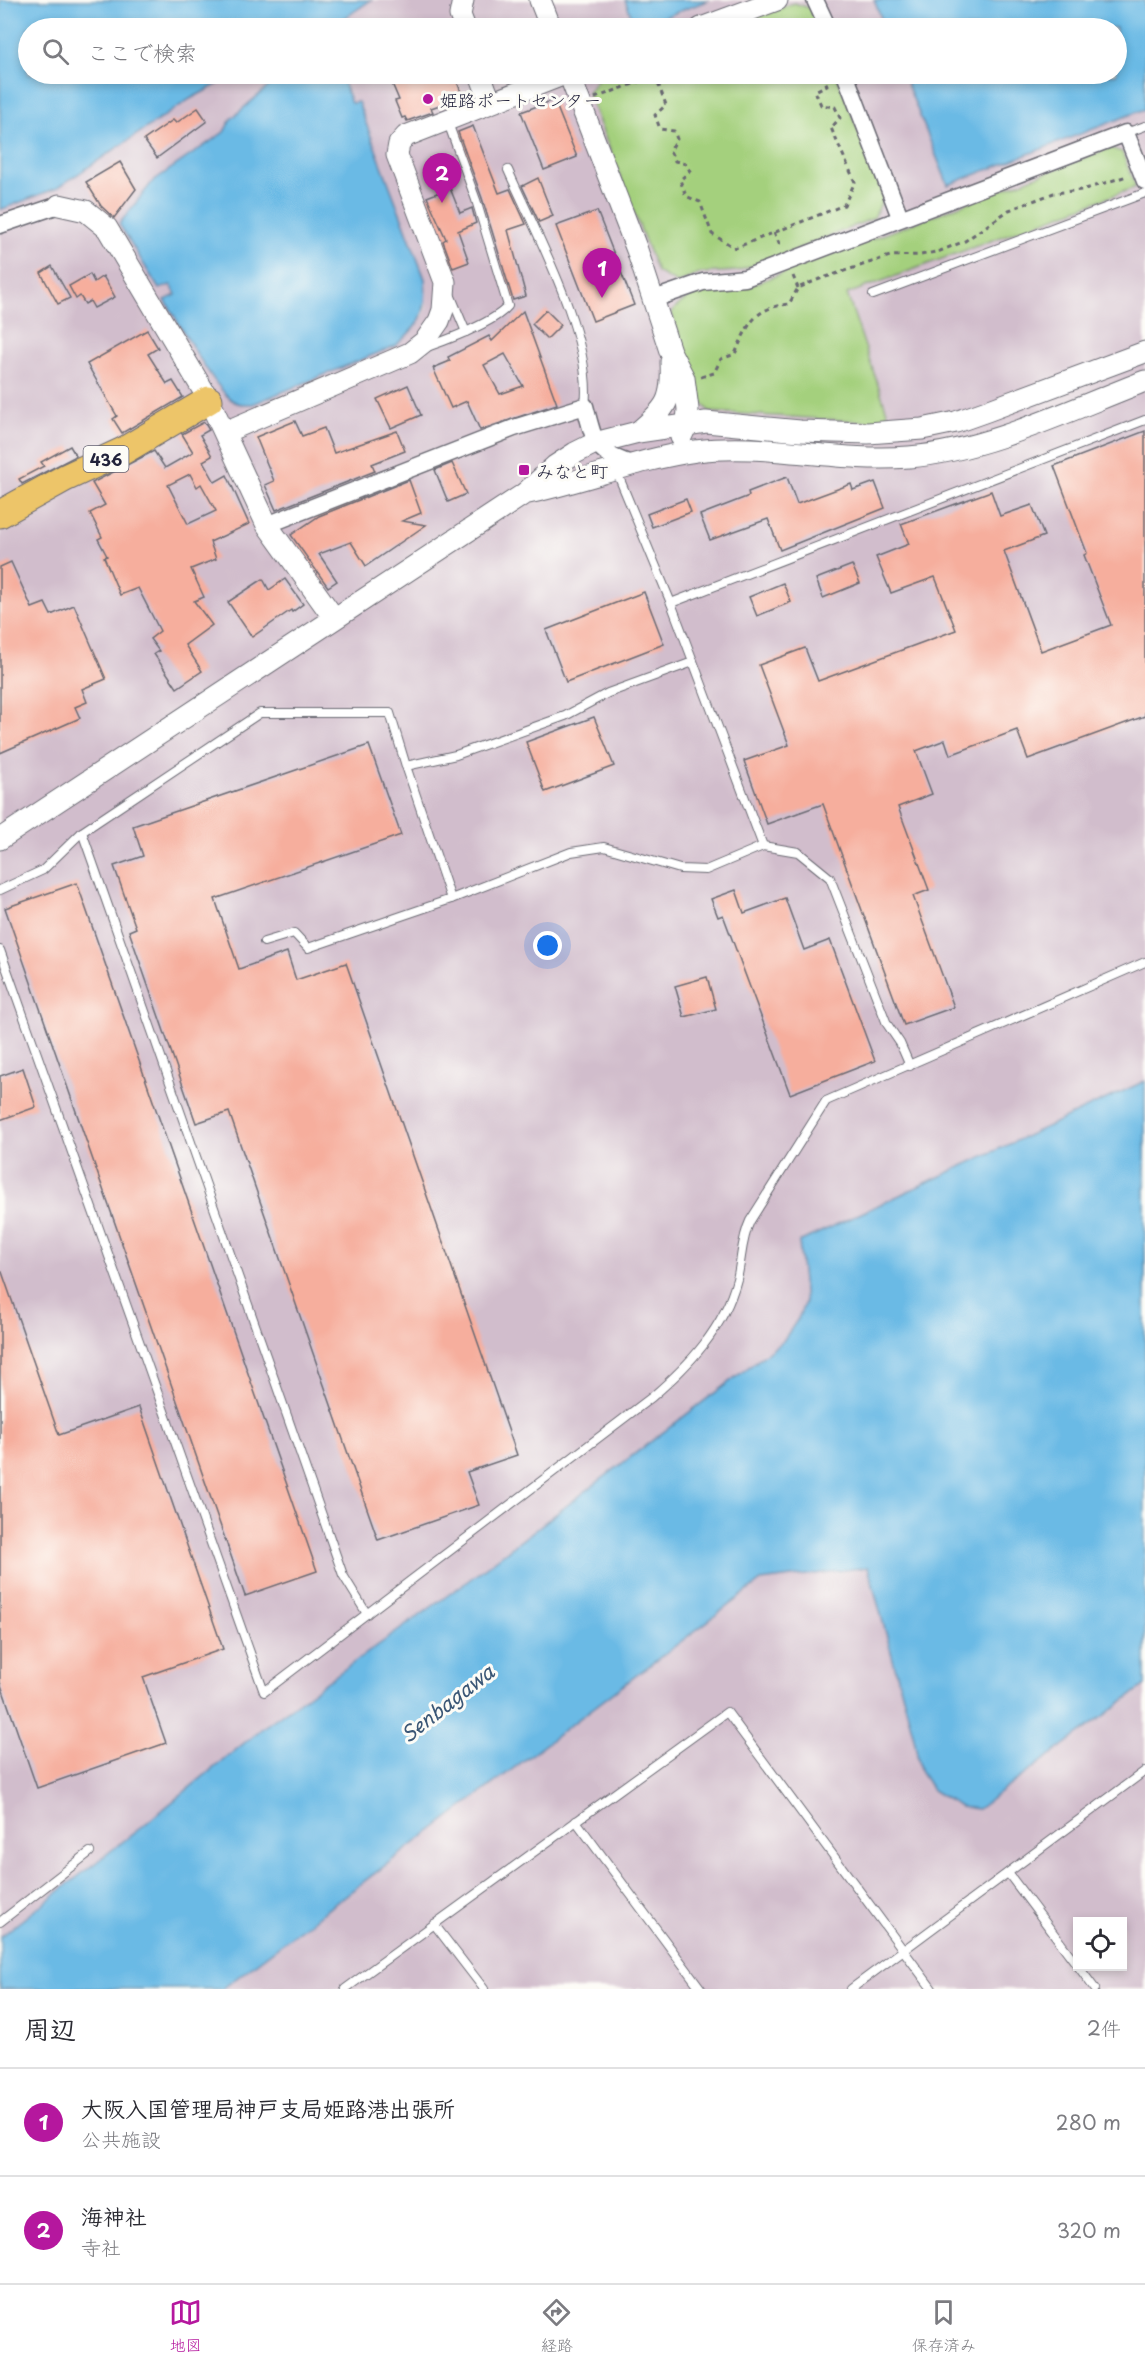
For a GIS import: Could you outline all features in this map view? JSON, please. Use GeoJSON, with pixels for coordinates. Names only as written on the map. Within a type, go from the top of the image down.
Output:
{"type":"FeatureCollection","features":[{"type":"Feature","properties":{"kind":"highway","name":"436"},"geometry":{"type":"LineString","coordinates":[[0,514],[65,478],[123,451],[208,400]]}},
{"type":"Feature","properties":{"kind":"street"},"geometry":{"type":"LineString","coordinates":[[461,18],[464,0]]}},
{"type":"Feature","properties":{"kind":"street"},"geometry":{"type":"LineString","coordinates":[[540,0],[547,18]]}},
{"type":"Feature","properties":{"kind":"street"},"geometry":{"type":"LineString","coordinates":[[728,18],[777,0]]}},
{"type":"Feature","properties":{"kind":"street"},"geometry":{"type":"LineString","coordinates":[[815,0],[823,18]]}},
{"type":"Feature","properties":{"kind":"street"},"geometry":{"type":"LineString","coordinates":[[484,84],[490,101]]}},
{"type":"Feature","properties":{"kind":"street"},"geometry":{"type":"LineString","coordinates":[[225,432],[410,353],[425,341],[439,321],[443,310],[445,282],[397,155],[399,144],[406,136],[490,101],[538,84]]}},
{"type":"Feature","properties":{"kind":"street"},"geometry":{"type":"LineString","coordinates":[[571,84],[637,250],[670,351],[684,378],[688,409],[687,424],[674,447],[664,458]]}},
{"type":"Feature","properties":{"kind":"street"},"geometry":{"type":"LineString","coordinates":[[849,84],[900,217]]}},
{"type":"Feature","properties":{"kind":"street"},"geometry":{"type":"LineString","coordinates":[[654,299],[703,282],[745,278],[900,217],[1126,133],[1143,176]]}},
{"type":"Feature","properties":{"kind":"street"},"geometry":{"type":"LineString","coordinates":[[0,225],[59,205],[86,211],[106,228],[208,400],[267,525],[334,618]]}},
{"type":"Feature","properties":{"kind":"street"},"geometry":{"type":"LineString","coordinates":[[638,432],[662,409],[670,395],[670,351]]}},
{"type":"Feature","properties":{"kind":"street"},"geometry":{"type":"LineString","coordinates":[[0,839],[524,494],[555,466],[595,443],[638,432],[706,422],[800,431],[868,433],[922,429],[956,422],[1145,352]]}},
{"type":"Feature","properties":{"kind":"street"},"geometry":{"type":"LineString","coordinates":[[524,494],[664,458],[719,449],[862,458],[932,455],[993,440],[1145,381]]}},
{"type":"Feature","properties":{"kind":"street"},"geometry":{"type":"LineString","coordinates":[[670,395],[698,438],[719,449]]}},
{"type":"Feature","properties":{"kind":"street"},"geometry":{"type":"LineString","coordinates":[[267,525],[514,428],[585,406],[595,443],[625,468]]}},
{"type":"Feature","properties":{"kind":"lane"},"geometry":{"type":"LineString","coordinates":[[410,353],[466,332],[503,312],[508,306],[476,200],[447,119]]}},
{"type":"Feature","properties":{"kind":"lane"},"geometry":{"type":"LineString","coordinates":[[1126,133],[1145,126]]}},
{"type":"Feature","properties":{"kind":"lane"},"geometry":{"type":"LineString","coordinates":[[508,170],[571,313],[587,391],[585,406]]}},
{"type":"Feature","properties":{"kind":"lane"},"geometry":{"type":"LineString","coordinates":[[873,295],[1145,193]]}},
{"type":"Feature","properties":{"kind":"lane"},"geometry":{"type":"LineString","coordinates":[[445,282],[466,332]]}},
{"type":"Feature","properties":{"kind":"lane"},"geometry":{"type":"LineString","coordinates":[[671,603],[1145,420]]}},
{"type":"Feature","properties":{"kind":"lane"},"geometry":{"type":"LineString","coordinates":[[625,468],[671,603],[764,846]]}},
{"type":"Feature","properties":{"kind":"lane"},"geometry":{"type":"LineString","coordinates":[[406,766],[456,755],[554,720],[608,693],[693,662]]}},
{"type":"Feature","properties":{"kind":"lane"},"geometry":{"type":"LineString","coordinates":[[0,890],[43,870],[82,832],[260,713],[390,712],[451,899]]}},
{"type":"Feature","properties":{"kind":"lane"},"geometry":{"type":"LineString","coordinates":[[82,832],[343,1575],[367,1614]]}},
{"type":"Feature","properties":{"kind":"lane"},"geometry":{"type":"LineString","coordinates":[[264,942],[294,933],[308,948],[451,899],[571,852],[604,847],[680,869],[706,870],[764,846],[798,852],[830,878],[887,1024],[900,1043],[910,1066]]}},
{"type":"Feature","properties":{"kind":"lane"},"geometry":{"type":"LineString","coordinates":[[0,950],[264,1692],[642,1405],[683,1370],[709,1339],[730,1301],[738,1276],[744,1234],[750,1221],[826,1101],[1145,962]]}},
{"type":"Feature","properties":{"kind":"lane"},"geometry":{"type":"LineString","coordinates":[[345,1989],[726,1712],[932,1989]]}},
{"type":"Feature","properties":{"kind":"lane"},"geometry":{"type":"LineString","coordinates":[[851,1989],[1145,1771]]}},
{"type":"Feature","properties":{"kind":"lane"},"geometry":{"type":"LineString","coordinates":[[576,1821],[701,1989]]}},
{"type":"Feature","properties":{"kind":"lane"},"geometry":{"type":"LineString","coordinates":[[0,1922],[90,1852]]}},
{"type":"Feature","properties":{"kind":"lane"},"geometry":{"type":"LineString","coordinates":[[1008,1873],[1073,1959]]}},
{"type":"Feature","properties":{"kind":"lane"},"geometry":{"type":"LineString","coordinates":[[434,1924],[484,1989]]}},
{"type":"Feature","properties":{"kind":"lane"},"geometry":{"type":"LineString","coordinates":[[1082,1971],[1095,1989]]}},
{"type":"Feature","properties":{"kind":"path"},"geometry":{"type":"LineString","coordinates":[[594,98],[631,84]]}},
{"type":"Feature","properties":{"kind":"path"},"geometry":{"type":"LineString","coordinates":[[658,84],[666,105],[655,115],[660,129],[674,131],[677,139],[670,151],[675,161],[686,164],[690,171],[680,180],[686,196],[700,202],[712,234],[735,248],[844,205],[855,182],[831,128],[840,118],[836,107],[821,105],[815,91],[827,84]]}},
{"type":"Feature","properties":{"kind":"path"},"geometry":{"type":"LineString","coordinates":[[696,379],[714,373],[721,359],[735,354],[751,320],[770,306],[789,304],[798,288],[890,256],[921,255],[940,251],[965,241],[1009,210],[1054,193],[1082,190],[1143,176]]}},
{"type":"Feature","properties":{"kind":"shaded area"},"geometry":{"type":"Polygon","coordinates":[[[371,0],[625,0],[633,18],[345,18],[371,0]]]}},
{"type":"Feature","properties":{"kind":"shaded area"},"geometry":{"type":"Polygon","coordinates":[[[709,0],[874,0],[881,18],[661,18],[709,0]]]}},
{"type":"Feature","properties":{"kind":"shaded area"},"geometry":{"type":"Polygon","coordinates":[[[218,84],[271,84],[231,119],[224,132],[153,181],[170,284],[176,295],[165,299],[243,405],[253,404],[395,346],[423,316],[426,306],[425,279],[358,102],[351,103],[344,84],[907,84],[948,185],[1145,109],[1145,1081],[799,1242],[805,1302],[798,1319],[783,1341],[465,1583],[265,1726],[139,1829],[0,1937],[0,210],[57,188],[190,99],[218,84]]]}},
{"type":"Feature","properties":{"kind":"shaded area"},"geometry":{"type":"Polygon","coordinates":[[[868,1567],[913,1733],[920,1770],[978,1808],[1145,1685],[1145,1989],[222,1989],[761,1581],[868,1567]]]}},
{"type":"Feature","properties":{"kind":"green space"},"geometry":{"type":"Polygon","coordinates":[[[794,3],[810,8],[814,18],[754,18],[794,3]]]}},
{"type":"Feature","properties":{"kind":"green space"},"geometry":{"type":"Polygon","coordinates":[[[594,84],[840,84],[884,197],[874,218],[737,271],[702,273],[677,283],[657,272],[588,93],[594,84]]]}},
{"type":"Feature","properties":{"kind":"green space"},"geometry":{"type":"Polygon","coordinates":[[[1110,148],[1122,152],[1136,187],[847,294],[891,423],[710,412],[703,404],[671,313],[688,298],[716,289],[749,286],[1110,148]]]}},
{"type":"Feature","properties":{"kind":"water"},"geometry":{"type":"Polygon","coordinates":[[[0,0],[371,0],[345,18],[18,18],[18,84],[218,84],[190,99],[57,188],[0,210],[0,0]]]}},
{"type":"Feature","properties":{"kind":"water"},"geometry":{"type":"Polygon","coordinates":[[[625,0],[709,0],[662,18],[632,18],[625,0]]]}},
{"type":"Feature","properties":{"kind":"water"},"geometry":{"type":"Polygon","coordinates":[[[874,0],[1145,0],[1145,109],[948,185],[907,84],[1127,84],[1127,18],[881,18],[874,0]]]}},
{"type":"Feature","properties":{"kind":"water"},"geometry":{"type":"Polygon","coordinates":[[[271,84],[344,84],[351,103],[358,102],[425,279],[426,291],[421,317],[411,331],[395,346],[253,404],[235,402],[218,385],[165,300],[176,295],[171,285],[159,289],[119,224],[153,181],[224,132],[231,119],[271,84]]]}},
{"type":"Feature","properties":{"kind":"water","name":"Senbagawa"},"geometry":{"type":"Polygon","coordinates":[[[1145,1081],[1145,1685],[978,1809],[960,1807],[932,1790],[920,1770],[913,1733],[868,1567],[761,1581],[222,1989],[0,1989],[0,1937],[139,1829],[265,1726],[465,1583],[783,1341],[798,1319],[805,1302],[799,1242],[1145,1081]]]}},
{"type":"Feature","properties":{"kind":"building","name":"姫路ポートセンター"},"geometry":{"type":"Polygon","coordinates":[[[392,84],[458,84],[463,97],[431,108],[433,112],[407,121],[405,117],[402,118],[395,101],[399,100],[392,84]]]}},
{"type":"Feature","properties":{"kind":"building"},"geometry":{"type":"Polygon","coordinates":[[[554,100],[577,157],[544,170],[521,112],[554,100]]]}},
{"type":"Feature","properties":{"kind":"building"},"geometry":{"type":"Polygon","coordinates":[[[198,108],[207,121],[157,158],[144,140],[173,120],[176,123],[198,108]]]}},
{"type":"Feature","properties":{"kind":"building"},"geometry":{"type":"Polygon","coordinates":[[[473,126],[499,193],[510,189],[526,224],[508,230],[526,296],[513,300],[482,198],[458,132],[473,126]]]}},
{"type":"Feature","properties":{"kind":"building"},"geometry":{"type":"Polygon","coordinates":[[[120,162],[136,189],[114,218],[101,206],[86,182],[120,162]]]}},
{"type":"Feature","properties":{"kind":"building"},"geometry":{"type":"Polygon","coordinates":[[[538,178],[553,216],[539,222],[522,186],[538,178]]]}},
{"type":"Feature","properties":{"kind":"building"},"geometry":{"type":"Polygon","coordinates":[[[450,188],[460,213],[472,208],[476,223],[458,231],[469,262],[453,268],[443,241],[446,239],[427,197],[450,188]]]}},
{"type":"Feature","properties":{"kind":"building"},"geometry":{"type":"Polygon","coordinates":[[[597,211],[634,305],[593,321],[556,226],[597,211]]]}},
{"type":"Feature","properties":{"kind":"building"},"geometry":{"type":"Polygon","coordinates":[[[52,266],[70,298],[58,304],[41,273],[52,266]]]}},
{"type":"Feature","properties":{"kind":"building"},"geometry":{"type":"Polygon","coordinates":[[[90,274],[94,282],[103,276],[115,297],[94,308],[90,301],[85,304],[80,296],[76,299],[69,286],[90,274]]]}},
{"type":"Feature","properties":{"kind":"building"},"geometry":{"type":"Polygon","coordinates":[[[546,310],[561,325],[547,339],[532,324],[546,310]]]}},
{"type":"Feature","properties":{"kind":"building"},"geometry":{"type":"Polygon","coordinates":[[[523,311],[557,404],[480,430],[467,401],[451,408],[433,368],[450,361],[448,357],[489,336],[492,341],[523,311]],[[505,354],[484,365],[500,394],[523,386],[505,354]]]}},
{"type":"Feature","properties":{"kind":"building"},"geometry":{"type":"Polygon","coordinates":[[[147,330],[158,348],[148,354],[167,384],[173,381],[183,397],[122,433],[113,419],[117,416],[87,364],[147,330]]]}},
{"type":"Feature","properties":{"kind":"building"},"geometry":{"type":"Polygon","coordinates":[[[408,385],[421,415],[391,428],[377,399],[408,385]]]}},
{"type":"Feature","properties":{"kind":"building"},"geometry":{"type":"Polygon","coordinates":[[[295,421],[302,436],[324,428],[334,453],[397,431],[405,451],[372,464],[375,471],[276,510],[265,485],[274,481],[256,437],[295,421]]]}},
{"type":"Feature","properties":{"kind":"building"},"geometry":{"type":"Polygon","coordinates":[[[204,422],[209,430],[200,435],[212,456],[203,461],[215,482],[227,475],[249,524],[210,542],[216,559],[191,569],[204,597],[194,601],[212,625],[185,645],[202,671],[177,688],[154,654],[159,651],[150,639],[160,631],[138,588],[120,595],[104,557],[107,556],[98,539],[102,537],[90,513],[105,505],[92,483],[154,451],[165,468],[193,452],[182,434],[204,422]],[[190,474],[168,485],[188,524],[216,511],[201,484],[197,487],[190,474]]]}},
{"type":"Feature","properties":{"kind":"building"},"geometry":{"type":"Polygon","coordinates":[[[1145,431],[1145,716],[1028,759],[1017,730],[950,755],[945,740],[916,751],[932,794],[898,807],[929,890],[913,896],[954,1007],[904,1025],[823,804],[767,824],[744,761],[789,745],[759,665],[805,648],[818,681],[956,630],[935,577],[891,593],[876,557],[909,544],[901,524],[991,491],[1000,516],[1032,505],[1044,536],[1004,551],[1041,651],[1111,625],[1054,466],[1145,431]]]}},
{"type":"Feature","properties":{"kind":"building"},"geometry":{"type":"Polygon","coordinates":[[[70,446],[76,456],[22,484],[19,479],[44,466],[41,462],[70,446]]]}},
{"type":"Feature","properties":{"kind":"building"},"geometry":{"type":"Polygon","coordinates":[[[452,463],[466,494],[448,502],[435,470],[452,463]]]}},
{"type":"Feature","properties":{"kind":"building"},"geometry":{"type":"Polygon","coordinates":[[[787,477],[797,504],[851,484],[853,490],[875,482],[885,508],[780,550],[768,519],[710,540],[700,515],[749,496],[748,492],[787,477]]]}},
{"type":"Feature","properties":{"kind":"building"},"geometry":{"type":"Polygon","coordinates":[[[409,480],[421,513],[402,521],[426,525],[366,566],[351,542],[319,554],[337,581],[328,587],[291,535],[319,516],[409,480]]]}},
{"type":"Feature","properties":{"kind":"building"},"geometry":{"type":"Polygon","coordinates":[[[686,499],[691,512],[652,527],[647,514],[686,499]]]}},
{"type":"Feature","properties":{"kind":"building"},"geometry":{"type":"Polygon","coordinates":[[[11,562],[32,608],[45,603],[51,615],[74,605],[106,679],[82,689],[87,702],[75,707],[80,718],[0,753],[0,567],[11,562]]]}},
{"type":"Feature","properties":{"kind":"building"},"geometry":{"type":"Polygon","coordinates":[[[852,565],[860,583],[823,598],[816,579],[852,565]]]}},
{"type":"Feature","properties":{"kind":"building"},"geometry":{"type":"Polygon","coordinates":[[[263,579],[269,590],[285,579],[303,604],[252,637],[228,602],[263,579]]]}},
{"type":"Feature","properties":{"kind":"building"},"geometry":{"type":"Polygon","coordinates":[[[783,583],[791,602],[757,616],[749,597],[783,583]]]}},
{"type":"Feature","properties":{"kind":"building"},"geometry":{"type":"Polygon","coordinates":[[[644,592],[664,644],[566,682],[546,630],[644,592]]]}},
{"type":"Feature","properties":{"kind":"building"},"geometry":{"type":"Polygon","coordinates":[[[594,717],[614,766],[545,792],[526,742],[594,717]]]}},
{"type":"Feature","properties":{"kind":"building"},"geometry":{"type":"Polygon","coordinates":[[[369,745],[401,835],[215,899],[239,969],[287,952],[296,980],[346,963],[517,1455],[467,1472],[479,1505],[378,1540],[229,1112],[196,1123],[129,931],[136,928],[114,866],[143,856],[133,826],[369,745]]]}},
{"type":"Feature","properties":{"kind":"building"},"geometry":{"type":"Polygon","coordinates":[[[77,883],[317,1571],[245,1596],[5,908],[77,883]]]}},
{"type":"Feature","properties":{"kind":"building"},"geometry":{"type":"Polygon","coordinates":[[[736,890],[744,913],[785,898],[804,950],[830,940],[875,1061],[790,1094],[723,915],[718,917],[711,899],[736,890]]]}},
{"type":"Feature","properties":{"kind":"building"},"geometry":{"type":"Polygon","coordinates":[[[707,977],[716,1009],[684,1017],[675,986],[707,977]]]}},
{"type":"Feature","properties":{"kind":"building"},"geometry":{"type":"Polygon","coordinates":[[[23,1068],[36,1107],[0,1120],[0,1076],[23,1068]]]}},
{"type":"Feature","properties":{"kind":"building"},"geometry":{"type":"Polygon","coordinates":[[[0,1272],[2,1272],[59,1435],[139,1407],[223,1649],[143,1677],[166,1743],[37,1788],[0,1682],[0,1272]]]}},
{"type":"Feature","properties":{"kind":"place","name":"姫路ポートセンター"},"geometry":{"type":"Point","coordinates":[428,99]}},
{"type":"Feature","properties":{"kind":"place","name":"海神社"},"geometry":{"type":"Point","coordinates":[442,203]}},
{"type":"Feature","properties":{"kind":"place","name":"大阪入国管理局神戸支局姫路港出張所"},"geometry":{"type":"Point","coordinates":[602,298]}},
{"type":"Feature","properties":{"kind":"place","name":"みなと町"},"geometry":{"type":"Point","coordinates":[524,470]}}]}
